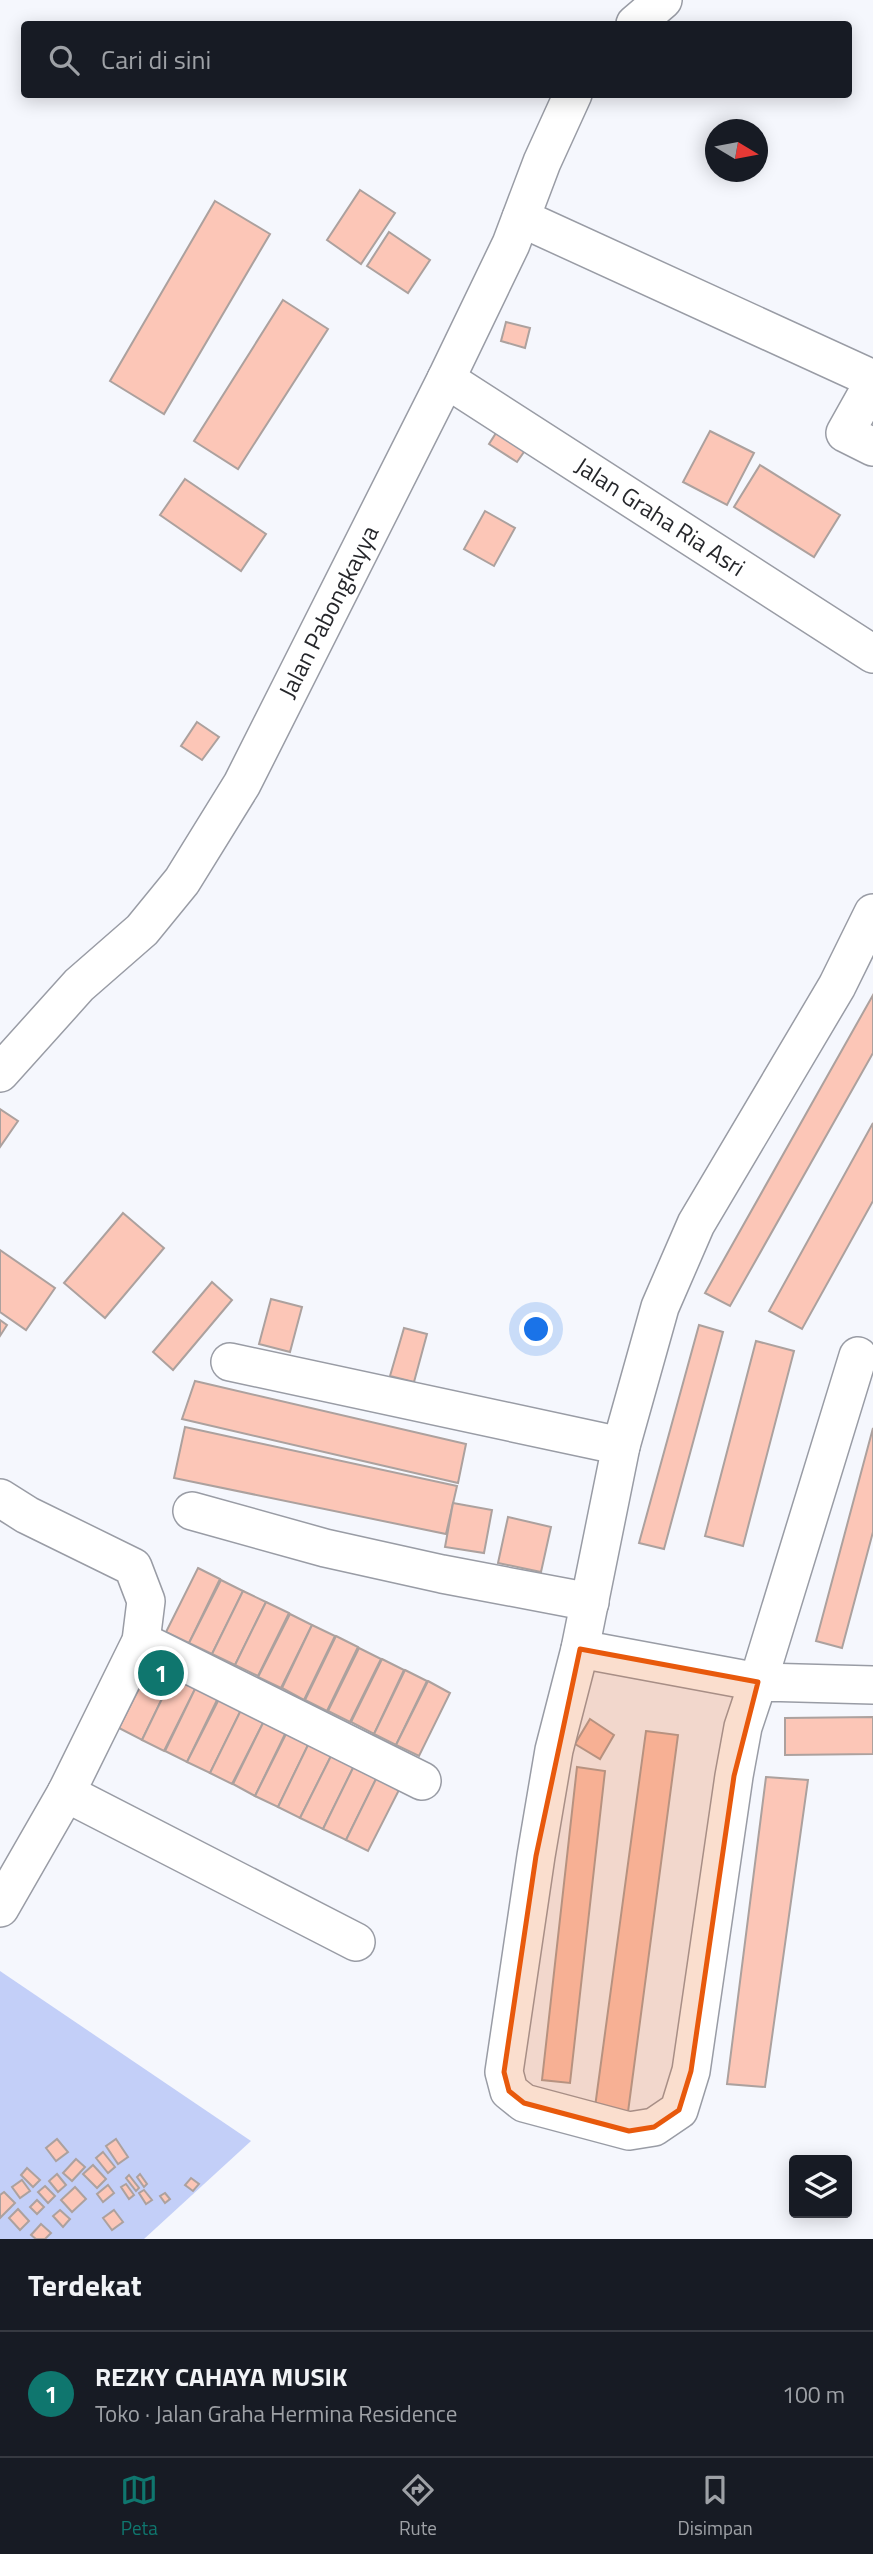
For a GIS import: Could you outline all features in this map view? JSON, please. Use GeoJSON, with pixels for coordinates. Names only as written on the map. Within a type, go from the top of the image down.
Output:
{"type":"FeatureCollection","features":[{"type":"Feature","properties":{"kind":"street"},"geometry":{"type":"LineString","coordinates":[[638,21],[663,0]]}},
{"type":"Feature","properties":{"kind":"street","name":"Jalan Pabongkayya"},"geometry":{"type":"LineString","coordinates":[[0,1073],[79,985],[142,930],[182,881],[242,784],[511,244],[542,162],[571,98]]}},
{"type":"Feature","properties":{"kind":"street"},"geometry":{"type":"LineString","coordinates":[[521,218],[873,381],[845,433],[873,447]]}},
{"type":"Feature","properties":{"kind":"street","name":"Jalan Graha Ria Asri"},"geometry":{"type":"LineString","coordinates":[[446,379],[873,654]]}},
{"type":"Feature","properties":{"kind":"street"},"geometry":{"type":"LineString","coordinates":[[868,1350],[743,1727],[718,1875],[691,2071],[679,2110],[654,2127],[629,2131],[524,2103],[509,2091],[504,2072],[536,1856],[552,1763],[580,1648],[621,1446],[660,1307],[696,1224],[837,986],[873,913]]}},
{"type":"Feature","properties":{"kind":"street"},"geometry":{"type":"LineString","coordinates":[[230,1362],[621,1446]]}},
{"type":"Feature","properties":{"kind":"street"},"geometry":{"type":"LineString","coordinates":[[0,1498],[27,1515],[133,1567],[146,1601],[141,1641],[66,1793],[0,1908]]}},
{"type":"Feature","properties":{"kind":"street"},"geometry":{"type":"LineString","coordinates":[[192,1511],[338,1551],[590,1602]]}},
{"type":"Feature","properties":{"kind":"street"},"geometry":{"type":"LineString","coordinates":[[141,1641],[422,1781]]}},
{"type":"Feature","properties":{"kind":"street"},"geometry":{"type":"LineString","coordinates":[[580,1648],[758,1682],[873,1685]]}},
{"type":"Feature","properties":{"kind":"street"},"geometry":{"type":"LineString","coordinates":[[66,1793],[356,1942]]}},
{"type":"Feature","properties":{"kind":"highlighted area"},"geometry":{"type":"Polygon","coordinates":[[[580,1649],[758,1682],[734,1776],[691,2071],[679,2110],[654,2127],[629,2131],[524,2103],[509,2091],[504,2072],[536,1856],[580,1649]]]}},
{"type":"Feature","properties":{"kind":"shaded area"},"geometry":{"type":"Polygon","coordinates":[[[0,1971],[251,2141],[144,2239],[0,2239],[0,1971]]]}},
{"type":"Feature","properties":{"kind":"building"},"geometry":{"type":"Polygon","coordinates":[[[360,190],[395,213],[361,264],[327,240],[360,190]]]}},
{"type":"Feature","properties":{"kind":"building"},"geometry":{"type":"Polygon","coordinates":[[[215,201],[270,234],[164,414],[110,381],[215,201]]]}},
{"type":"Feature","properties":{"kind":"building"},"geometry":{"type":"Polygon","coordinates":[[[389,232],[430,260],[408,293],[367,266],[389,232]]]}},
{"type":"Feature","properties":{"kind":"building"},"geometry":{"type":"Polygon","coordinates":[[[283,300],[328,329],[238,469],[194,441],[283,300]]]}},
{"type":"Feature","properties":{"kind":"building"},"geometry":{"type":"Polygon","coordinates":[[[506,322],[530,328],[525,348],[501,341],[506,322]]]}},
{"type":"Feature","properties":{"kind":"building"},"geometry":{"type":"Polygon","coordinates":[[[498,430],[526,449],[517,462],[489,444],[498,430]]]}},
{"type":"Feature","properties":{"kind":"building"},"geometry":{"type":"Polygon","coordinates":[[[710,431],[754,453],[727,505],[683,482],[710,431]]]}},
{"type":"Feature","properties":{"kind":"building"},"geometry":{"type":"Polygon","coordinates":[[[760,465],[840,515],[814,557],[734,507],[760,465]]]}},
{"type":"Feature","properties":{"kind":"building"},"geometry":{"type":"Polygon","coordinates":[[[185,479],[266,534],[241,571],[160,515],[185,479]]]}},
{"type":"Feature","properties":{"kind":"building"},"geometry":{"type":"Polygon","coordinates":[[[485,511],[515,528],[494,566],[464,549],[485,511]]]}},
{"type":"Feature","properties":{"kind":"building"},"geometry":{"type":"Polygon","coordinates":[[[197,722],[219,737],[202,760],[181,746],[197,722]]]}},
{"type":"Feature","properties":{"kind":"building"},"geometry":{"type":"Polygon","coordinates":[[[873,995],[873,1053],[730,1306],[705,1293],[873,995]]]}},
{"type":"Feature","properties":{"kind":"building"},"geometry":{"type":"Polygon","coordinates":[[[0,1109],[18,1121],[0,1147],[0,1109]]]}},
{"type":"Feature","properties":{"kind":"building"},"geometry":{"type":"Polygon","coordinates":[[[873,1123],[873,1201],[802,1329],[769,1311],[873,1123]]]}},
{"type":"Feature","properties":{"kind":"building"},"geometry":{"type":"Polygon","coordinates":[[[123,1213],[164,1248],[105,1318],[64,1283],[123,1213]]]}},
{"type":"Feature","properties":{"kind":"building"},"geometry":{"type":"Polygon","coordinates":[[[0,1250],[55,1288],[26,1330],[0,1312],[0,1250]]]}},
{"type":"Feature","properties":{"kind":"building"},"geometry":{"type":"Polygon","coordinates":[[[212,1282],[232,1300],[173,1370],[153,1352],[212,1282]]]}},
{"type":"Feature","properties":{"kind":"building"},"geometry":{"type":"Polygon","coordinates":[[[271,1299],[302,1307],[290,1352],[259,1344],[271,1299]]]}},
{"type":"Feature","properties":{"kind":"building"},"geometry":{"type":"Polygon","coordinates":[[[0,1320],[7,1325],[0,1336],[0,1320]]]}},
{"type":"Feature","properties":{"kind":"building"},"geometry":{"type":"Polygon","coordinates":[[[699,1325],[723,1332],[664,1549],[639,1543],[699,1325]]]}},
{"type":"Feature","properties":{"kind":"building"},"geometry":{"type":"Polygon","coordinates":[[[404,1328],[427,1334],[414,1382],[390,1376],[404,1328]]]}},
{"type":"Feature","properties":{"kind":"building"},"geometry":{"type":"Polygon","coordinates":[[[756,1341],[794,1351],[743,1546],[705,1536],[756,1341]]]}},
{"type":"Feature","properties":{"kind":"building"},"geometry":{"type":"Polygon","coordinates":[[[195,1381],[466,1444],[458,1483],[182,1419],[195,1381]]]}},
{"type":"Feature","properties":{"kind":"building"},"geometry":{"type":"Polygon","coordinates":[[[185,1427],[457,1486],[446,1534],[174,1478],[185,1427]]]}},
{"type":"Feature","properties":{"kind":"building"},"geometry":{"type":"Polygon","coordinates":[[[873,1428],[873,1532],[842,1648],[816,1641],[873,1428]]]}},
{"type":"Feature","properties":{"kind":"building"},"geometry":{"type":"Polygon","coordinates":[[[453,1503],[492,1510],[484,1553],[445,1547],[453,1503]]]}},
{"type":"Feature","properties":{"kind":"building"},"geometry":{"type":"Polygon","coordinates":[[[508,1517],[551,1527],[541,1572],[498,1563],[508,1517]]]}},
{"type":"Feature","properties":{"kind":"building"},"geometry":{"type":"Polygon","coordinates":[[[198,1568],[220,1579],[189,1643],[166,1632],[198,1568]]]}},
{"type":"Feature","properties":{"kind":"building"},"geometry":{"type":"Polygon","coordinates":[[[221,1580],[243,1591],[212,1654],[189,1643],[221,1580]]]}},
{"type":"Feature","properties":{"kind":"building"},"geometry":{"type":"Polygon","coordinates":[[[243,1591],[266,1602],[235,1665],[212,1654],[243,1591]]]}},
{"type":"Feature","properties":{"kind":"building"},"geometry":{"type":"Polygon","coordinates":[[[266,1602],[289,1613],[258,1676],[235,1665],[266,1602]]]}},
{"type":"Feature","properties":{"kind":"building"},"geometry":{"type":"Polygon","coordinates":[[[290,1614],[312,1625],[281,1688],[258,1677],[290,1614]]]}},
{"type":"Feature","properties":{"kind":"building"},"geometry":{"type":"Polygon","coordinates":[[[312,1625],[335,1636],[304,1700],[282,1688],[312,1625]]]}},
{"type":"Feature","properties":{"kind":"building"},"geometry":{"type":"Polygon","coordinates":[[[336,1636],[358,1647],[327,1711],[305,1700],[336,1636]]]}},
{"type":"Feature","properties":{"kind":"building"},"geometry":{"type":"Polygon","coordinates":[[[359,1648],[381,1659],[350,1722],[328,1711],[359,1648]]]}},
{"type":"Feature","properties":{"kind":"building"},"geometry":{"type":"Polygon","coordinates":[[[382,1659],[404,1670],[374,1734],[351,1722],[382,1659]]]}},
{"type":"Feature","properties":{"kind":"building"},"geometry":{"type":"Polygon","coordinates":[[[151,1665],[173,1676],[142,1740],[119,1728],[151,1665]]]}},
{"type":"Feature","properties":{"kind":"building"},"geometry":{"type":"Polygon","coordinates":[[[151,1665],[173,1676],[171,1680],[149,1669],[151,1665]]]}},
{"type":"Feature","properties":{"kind":"building"},"geometry":{"type":"Polygon","coordinates":[[[405,1670],[427,1681],[396,1745],[374,1734],[405,1670]]]}},
{"type":"Feature","properties":{"kind":"building"},"geometry":{"type":"Polygon","coordinates":[[[173,1676],[196,1687],[164,1751],[142,1740],[173,1676]]]}},
{"type":"Feature","properties":{"kind":"building"},"geometry":{"type":"Polygon","coordinates":[[[428,1681],[450,1693],[419,1756],[396,1745],[428,1681]]]}},
{"type":"Feature","properties":{"kind":"building"},"geometry":{"type":"Polygon","coordinates":[[[196,1687],[218,1698],[187,1762],[165,1751],[196,1687]]]}},
{"type":"Feature","properties":{"kind":"building"},"geometry":{"type":"Polygon","coordinates":[[[219,1699],[241,1710],[210,1773],[187,1762],[219,1699]]]}},
{"type":"Feature","properties":{"kind":"building"},"geometry":{"type":"Polygon","coordinates":[[[241,1710],[264,1721],[232,1784],[210,1773],[241,1710]]]}},
{"type":"Feature","properties":{"kind":"building"},"geometry":{"type":"Polygon","coordinates":[[[873,1717],[873,1754],[785,1755],[785,1718],[873,1717]]]}},
{"type":"Feature","properties":{"kind":"building"},"geometry":{"type":"Polygon","coordinates":[[[590,1719],[614,1735],[600,1759],[575,1744],[590,1719]]]}},
{"type":"Feature","properties":{"kind":"building"},"geometry":{"type":"Polygon","coordinates":[[[264,1721],[286,1732],[255,1796],[233,1784],[264,1721]]]}},
{"type":"Feature","properties":{"kind":"building"},"geometry":{"type":"Polygon","coordinates":[[[646,1731],[678,1735],[628,2112],[595,2107],[646,1731]]]}},
{"type":"Feature","properties":{"kind":"building"},"geometry":{"type":"Polygon","coordinates":[[[287,1732],[309,1743],[278,1807],[255,1796],[287,1732]]]}},
{"type":"Feature","properties":{"kind":"building"},"geometry":{"type":"Polygon","coordinates":[[[309,1743],[332,1754],[300,1818],[278,1807],[309,1743]]]}},
{"type":"Feature","properties":{"kind":"building"},"geometry":{"type":"Polygon","coordinates":[[[332,1754],[354,1766],[323,1829],[300,1818],[332,1754]]]}},
{"type":"Feature","properties":{"kind":"building"},"geometry":{"type":"Polygon","coordinates":[[[354,1766],[377,1777],[346,1840],[323,1829],[354,1766]]]}},
{"type":"Feature","properties":{"kind":"building"},"geometry":{"type":"Polygon","coordinates":[[[577,1767],[605,1771],[570,2083],[542,2080],[577,1767]]]}},
{"type":"Feature","properties":{"kind":"building"},"geometry":{"type":"Polygon","coordinates":[[[377,1777],[400,1788],[368,1851],[346,1840],[377,1777]]]}},
{"type":"Feature","properties":{"kind":"building"},"geometry":{"type":"Polygon","coordinates":[[[766,1777],[808,1780],[765,2087],[727,2084],[766,1777]]]}},
{"type":"Feature","properties":{"kind":"building"},"geometry":{"type":"Polygon","coordinates":[[[57,2139],[68,2152],[56,2161],[46,2148],[57,2139]]]}},
{"type":"Feature","properties":{"kind":"building"},"geometry":{"type":"Polygon","coordinates":[[[116,2139],[128,2157],[118,2164],[106,2146],[116,2139]]]}},
{"type":"Feature","properties":{"kind":"building"},"geometry":{"type":"Polygon","coordinates":[[[103,2152],[115,2167],[108,2173],[96,2158],[103,2152]]]}},
{"type":"Feature","properties":{"kind":"building"},"geometry":{"type":"Polygon","coordinates":[[[76,2159],[85,2167],[72,2181],[63,2173],[76,2159]]]}},
{"type":"Feature","properties":{"kind":"building"},"geometry":{"type":"Polygon","coordinates":[[[93,2165],[106,2179],[97,2188],[83,2174],[93,2165]]]}},
{"type":"Feature","properties":{"kind":"building"},"geometry":{"type":"Polygon","coordinates":[[[27,2168],[40,2180],[33,2187],[21,2175],[27,2168]]]}},
{"type":"Feature","properties":{"kind":"building"},"geometry":{"type":"Polygon","coordinates":[[[57,2174],[66,2185],[58,2192],[49,2181],[57,2174]]]}},
{"type":"Feature","properties":{"kind":"building"},"geometry":{"type":"Polygon","coordinates":[[[140,2174],[147,2184],[144,2187],[137,2177],[140,2174]]]}},
{"type":"Feature","properties":{"kind":"building"},"geometry":{"type":"Polygon","coordinates":[[[129,2175],[139,2188],[136,2191],[126,2178],[129,2175]]]}},
{"type":"Feature","properties":{"kind":"building"},"geometry":{"type":"Polygon","coordinates":[[[191,2178],[199,2184],[193,2191],[185,2185],[191,2178]]]}},
{"type":"Feature","properties":{"kind":"building"},"geometry":{"type":"Polygon","coordinates":[[[22,2180],[30,2191],[20,2198],[12,2187],[22,2180]]]}},
{"type":"Feature","properties":{"kind":"building"},"geometry":{"type":"Polygon","coordinates":[[[126,2184],[134,2195],[129,2199],[121,2187],[126,2184]]]}},
{"type":"Feature","properties":{"kind":"building"},"geometry":{"type":"Polygon","coordinates":[[[108,2185],[114,2193],[103,2202],[97,2194],[108,2185]]]}},
{"type":"Feature","properties":{"kind":"building"},"geometry":{"type":"Polygon","coordinates":[[[45,2186],[55,2196],[48,2203],[38,2192],[45,2186]]]}},
{"type":"Feature","properties":{"kind":"building"},"geometry":{"type":"Polygon","coordinates":[[[75,2187],[86,2199],[72,2212],[61,2200],[75,2187]]]}},
{"type":"Feature","properties":{"kind":"building"},"geometry":{"type":"Polygon","coordinates":[[[144,2190],[152,2200],[146,2204],[139,2193],[144,2190]]]}},
{"type":"Feature","properties":{"kind":"building"},"geometry":{"type":"Polygon","coordinates":[[[4,2192],[15,2203],[0,2218],[0,2195],[4,2192]]]}},
{"type":"Feature","properties":{"kind":"building"},"geometry":{"type":"Polygon","coordinates":[[[165,2193],[170,2199],[165,2203],[160,2196],[165,2193]]]}},
{"type":"Feature","properties":{"kind":"building"},"geometry":{"type":"Polygon","coordinates":[[[37,2200],[44,2207],[37,2214],[30,2207],[37,2200]]]}},
{"type":"Feature","properties":{"kind":"building"},"geometry":{"type":"Polygon","coordinates":[[[18,2209],[29,2221],[20,2230],[9,2218],[18,2209]]]}},
{"type":"Feature","properties":{"kind":"building"},"geometry":{"type":"Polygon","coordinates":[[[60,2210],[70,2219],[63,2227],[53,2216],[60,2210]]]}},
{"type":"Feature","properties":{"kind":"building"},"geometry":{"type":"Polygon","coordinates":[[[114,2210],[123,2222],[112,2230],[103,2218],[114,2210]]]}},
{"type":"Feature","properties":{"kind":"building"},"geometry":{"type":"Polygon","coordinates":[[[41,2224],[51,2233],[45,2239],[36,2239],[31,2235],[41,2224]]]}},
{"type":"Feature","properties":{"kind":"place","name":"REZKY CAHAYA MUSIK"},"geometry":{"type":"Point","coordinates":[161,1673]}}]}
